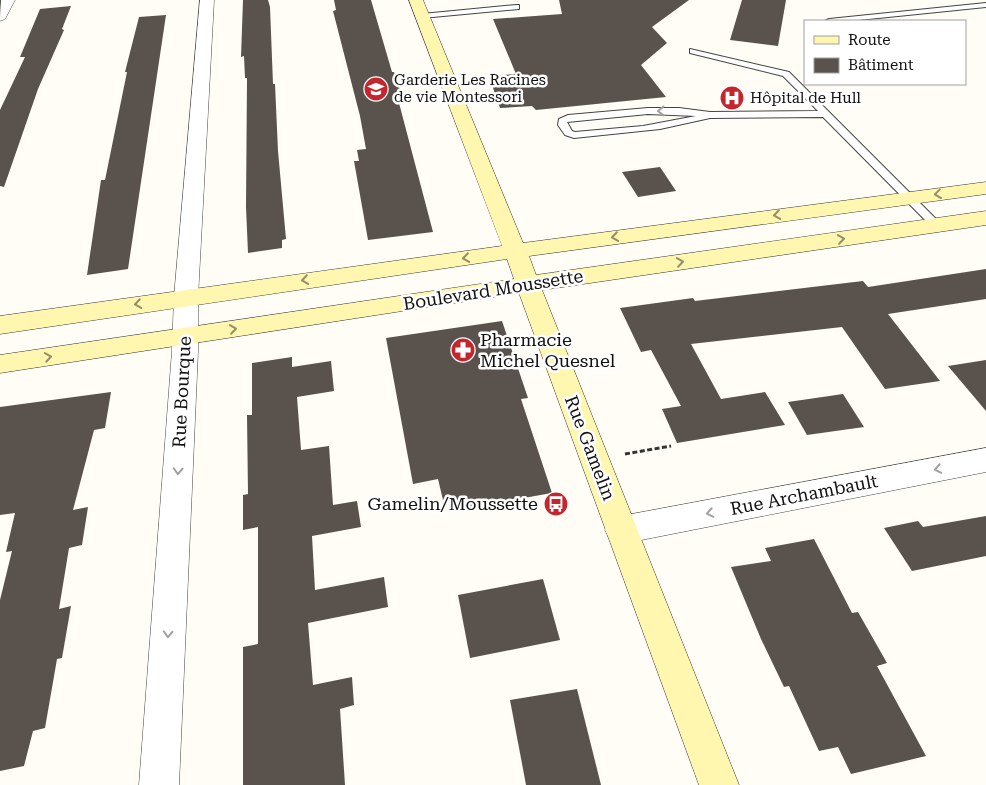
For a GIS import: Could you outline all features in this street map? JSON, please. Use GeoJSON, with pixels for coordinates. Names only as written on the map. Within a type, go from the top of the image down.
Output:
{"type":"FeatureCollection","features":[{"type":"Feature","properties":{"kind":"street"},"geometry":{"type":"LineString","coordinates":[[0,16],[8,0]]}},
{"type":"Feature","properties":{"kind":"street","name":"Rue Bourque"},"geometry":{"type":"LineString","coordinates":[[159,785],[186,297],[207,0]]}},
{"type":"Feature","properties":{"kind":"street","name":"Rue Gamelin"},"geometry":{"type":"LineString","coordinates":[[419,8],[528,284],[719,785]]}},
{"type":"Feature","properties":{"kind":"street","name":"Boulevard Moussette"},"geometry":{"type":"LineString","coordinates":[[0,325],[514,251],[986,188]]}},
{"type":"Feature","properties":{"kind":"street","name":"Boulevard Moussette"},"geometry":{"type":"LineString","coordinates":[[0,364],[528,284],[986,218]]}},
{"type":"Feature","properties":{"kind":"street","name":"Rue Archambault"},"geometry":{"type":"LineString","coordinates":[[621,530],[986,460]]}},
{"type":"Feature","properties":{"kind":"lane"},"geometry":{"type":"LineString","coordinates":[[839,20],[986,5]]}},
{"type":"Feature","properties":{"kind":"lane"},"geometry":{"type":"LineString","coordinates":[[419,8],[516,7]]}},
{"type":"Feature","properties":{"kind":"lane"},"geometry":{"type":"LineString","coordinates":[[693,51],[786,74],[936,225]]}},
{"type":"Feature","properties":{"kind":"lane"},"geometry":{"type":"LineString","coordinates":[[710,115],[687,122],[574,135],[568,133],[562,125],[562,121],[568,118],[648,111],[679,111],[710,115],[826,114]]}},
{"type":"Feature","properties":{"kind":"path"},"geometry":{"type":"LineString","coordinates":[[618,455],[671,446]]}},
{"type":"Feature","properties":{"kind":"building"},"geometry":{"type":"Polygon","coordinates":[[[243,0],[268,0],[270,7],[273,84],[275,84],[278,151],[286,239],[282,240],[282,248],[248,253],[246,207],[247,78],[245,78],[244,56],[241,57],[243,0]]]}},
{"type":"Feature","properties":{"kind":"building"},"geometry":{"type":"Polygon","coordinates":[[[334,0],[371,0],[392,72],[394,72],[404,102],[399,103],[433,232],[368,240],[354,161],[359,161],[357,150],[366,149],[360,116],[333,11],[336,10],[334,0]]]}},
{"type":"Feature","properties":{"kind":"building"},"geometry":{"type":"Polygon","coordinates":[[[559,0],[689,0],[652,27],[667,43],[641,65],[666,97],[536,110],[532,106],[500,108],[489,76],[516,74],[493,19],[562,14],[559,0]]]}},
{"type":"Feature","properties":{"kind":"building","name":"Hôpital de Hull"},"geometry":{"type":"Polygon","coordinates":[[[742,0],[786,0],[778,46],[730,40],[742,0]]]}},
{"type":"Feature","properties":{"kind":"building"},"geometry":{"type":"Polygon","coordinates":[[[71,6],[62,29],[64,30],[38,89],[4,187],[0,186],[0,110],[25,57],[20,57],[40,9],[71,6]]]}},
{"type":"Feature","properties":{"kind":"building"},"geometry":{"type":"Polygon","coordinates":[[[166,15],[128,269],[87,275],[101,180],[105,180],[127,72],[125,72],[139,17],[166,15]]]}},
{"type":"Feature","properties":{"kind":"building"},"geometry":{"type":"Polygon","coordinates":[[[660,167],[676,191],[638,197],[622,172],[660,167]]]}},
{"type":"Feature","properties":{"kind":"building"},"geometry":{"type":"Polygon","coordinates":[[[986,269],[986,299],[888,314],[940,381],[885,389],[842,327],[691,344],[721,399],[765,392],[785,425],[677,443],[662,409],[681,406],[651,350],[641,352],[620,308],[693,298],[695,301],[863,281],[868,287],[986,269]]]}},
{"type":"Feature","properties":{"kind":"building"},"geometry":{"type":"Polygon","coordinates":[[[502,321],[528,398],[521,399],[552,493],[454,510],[451,499],[443,500],[438,479],[413,484],[386,338],[502,321]]]}},
{"type":"Feature","properties":{"kind":"building"},"geometry":{"type":"Polygon","coordinates":[[[292,357],[292,367],[331,361],[334,391],[297,397],[301,450],[329,446],[333,505],[357,501],[361,527],[312,536],[315,590],[384,577],[388,607],[308,623],[313,685],[352,677],[354,705],[340,709],[345,785],[243,785],[243,647],[258,644],[258,527],[243,530],[243,495],[248,494],[247,415],[252,415],[252,363],[292,357]]]}},
{"type":"Feature","properties":{"kind":"building"},"geometry":{"type":"Polygon","coordinates":[[[986,360],[986,411],[948,366],[986,360]]]}},
{"type":"Feature","properties":{"kind":"building"},"geometry":{"type":"Polygon","coordinates":[[[111,392],[105,428],[94,430],[73,510],[88,507],[82,545],[69,548],[59,609],[71,606],[62,658],[57,659],[45,728],[33,731],[24,766],[0,771],[0,600],[12,551],[6,552],[15,513],[0,515],[0,407],[111,392]]]}},
{"type":"Feature","properties":{"kind":"building"},"geometry":{"type":"Polygon","coordinates":[[[843,394],[864,427],[807,435],[788,402],[843,394]]]}},
{"type":"Feature","properties":{"kind":"building"},"geometry":{"type":"Polygon","coordinates":[[[986,516],[986,556],[912,571],[884,528],[918,521],[923,527],[986,516]]]}},
{"type":"Feature","properties":{"kind":"building"},"geometry":{"type":"Polygon","coordinates":[[[814,539],[852,613],[858,612],[887,663],[877,666],[926,756],[851,774],[838,747],[819,751],[789,686],[784,687],[761,639],[731,567],[771,561],[765,548],[814,539]]]}},
{"type":"Feature","properties":{"kind":"building"},"geometry":{"type":"Polygon","coordinates":[[[543,579],[560,640],[470,658],[458,595],[543,579]]]}},
{"type":"Feature","properties":{"kind":"building"},"geometry":{"type":"Polygon","coordinates":[[[577,689],[601,785],[526,785],[510,700],[577,689]]]}},
{"type":"Feature","properties":{"kind":"place","name":"Garderie Les Racines de vie Montessori"},"geometry":{"type":"Point","coordinates":[376,89]}},
{"type":"Feature","properties":{"kind":"place","name":"Hôpital de Hull"},"geometry":{"type":"Point","coordinates":[732,98]}},
{"type":"Feature","properties":{"kind":"place","name":"Pharmacie Michel Quesnel"},"geometry":{"type":"Point","coordinates":[463,350]}},
{"type":"Feature","properties":{"kind":"place","name":"Gamelin/Moussette"},"geometry":{"type":"Point","coordinates":[556,504]}}]}
